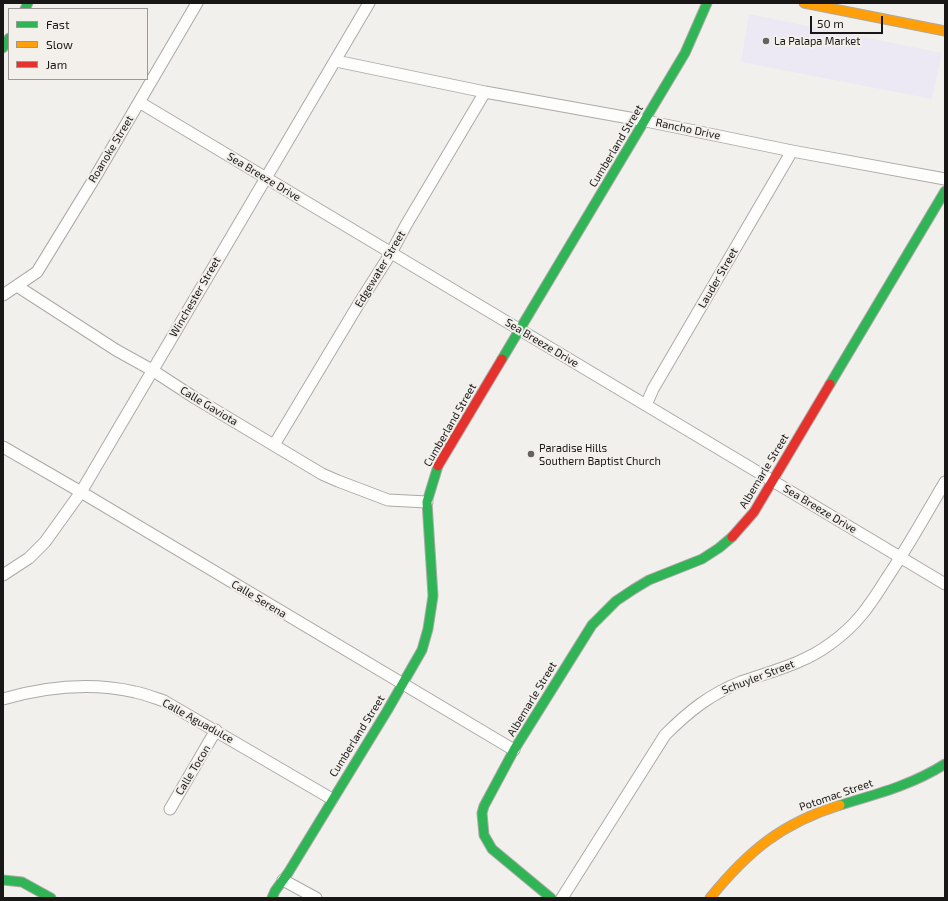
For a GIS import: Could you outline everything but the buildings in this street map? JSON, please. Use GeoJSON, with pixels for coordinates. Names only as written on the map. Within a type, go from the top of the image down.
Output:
{"type":"FeatureCollection","features":[{"type":"Feature","properties":{"kind":"street","name":"Roanoke Street"},"geometry":{"type":"LineString","coordinates":[[17,286],[37,272],[197,3]]}},
{"type":"Feature","properties":{"kind":"street","name":"Winchester Street"},"geometry":{"type":"LineString","coordinates":[[3,575],[29,558],[45,542],[80,492],[369,3]]}},
{"type":"Feature","properties":{"kind":"street","name":"Cumberland Street"},"geometry":{"type":"LineString","coordinates":[[272,898],[403,684],[422,650],[428,628],[433,596],[427,502],[439,463],[646,120],[685,53],[707,3]]}},
{"type":"Feature","properties":{"kind":"street"},"geometry":{"type":"LineString","coordinates":[[804,3],[945,31]]}},
{"type":"Feature","properties":{"kind":"street","name":"Rancho Drive"},"geometry":{"type":"LineString","coordinates":[[336,61],[485,92],[646,120],[792,151],[945,179]]}},
{"type":"Feature","properties":{"kind":"street","name":"Edgewater Street"},"geometry":{"type":"LineString","coordinates":[[274,445],[391,253],[485,92]]}},
{"type":"Feature","properties":{"kind":"street","name":"Sea Breeze Drive"},"geometry":{"type":"LineString","coordinates":[[139,102],[945,584]]}},
{"type":"Feature","properties":{"kind":"street","name":"Lauder Street"},"geometry":{"type":"LineString","coordinates":[[646,405],[653,389],[792,151]]}},
{"type":"Feature","properties":{"kind":"street","name":"Albemarle Street"},"geometry":{"type":"LineString","coordinates":[[551,898],[492,849],[484,835],[482,827],[482,813],[484,806],[514,750],[592,625],[616,601],[649,580],[702,559],[724,544],[749,519],[774,482],[793,446],[945,191]]}},
{"type":"Feature","properties":{"kind":"street"},"geometry":{"type":"LineString","coordinates":[[3,295],[17,286]]}},
{"type":"Feature","properties":{"kind":"street","name":"Calle Gaviota"},"geometry":{"type":"LineString","coordinates":[[17,286],[116,350],[152,370],[195,398],[328,476],[388,500],[427,502]]}},
{"type":"Feature","properties":{"kind":"street","name":"Calle Serena"},"geometry":{"type":"LineString","coordinates":[[3,447],[514,750]]}},
{"type":"Feature","properties":{"kind":"street","name":"Schuyler Street"},"geometry":{"type":"LineString","coordinates":[[562,898],[665,735],[699,704],[718,693],[741,682],[808,658],[830,645],[848,630],[866,611],[901,558],[945,482]]}},
{"type":"Feature","properties":{"kind":"street","name":"Calle Aguadulce"},"geometry":{"type":"LineString","coordinates":[[3,699],[39,690],[68,687],[90,687],[135,692],[164,701],[332,799]]}},
{"type":"Feature","properties":{"kind":"street","name":"Calle Tocon"},"geometry":{"type":"LineString","coordinates":[[170,809],[216,730]]}},
{"type":"Feature","properties":{"kind":"street","name":"Potomac Street"},"geometry":{"type":"LineString","coordinates":[[710,898],[728,875],[749,854],[785,828],[827,809],[907,784],[927,775],[945,764]]}},
{"type":"Feature","properties":{"kind":"street"},"geometry":{"type":"LineString","coordinates":[[3,880],[22,882],[51,898]]}},
{"type":"Feature","properties":{"kind":"street"},"geometry":{"type":"LineString","coordinates":[[283,880],[316,898]]}},
{"type":"Feature","properties":{"kind":"shaded area"},"geometry":{"type":"Polygon","coordinates":[[[749,14],[942,53],[932,99],[741,62],[749,14]]]}},
{"type":"Feature","properties":{"kind":"traffic: fast"},"geometry":{"type":"LineString","coordinates":[[26,8],[28,3]]}},
{"type":"Feature","properties":{"kind":"traffic: fast"},"geometry":{"type":"LineString","coordinates":[[502,359],[685,53],[707,3]]}},
{"type":"Feature","properties":{"kind":"traffic: fast"},"geometry":{"type":"LineString","coordinates":[[3,48],[8,40]]}},
{"type":"Feature","properties":{"kind":"traffic: fast"},"geometry":{"type":"LineString","coordinates":[[830,384],[945,191]]}},
{"type":"Feature","properties":{"kind":"traffic: fast"},"geometry":{"type":"LineString","coordinates":[[272,898],[387,711],[422,650],[428,629],[433,596],[427,502],[438,466]]}},
{"type":"Feature","properties":{"kind":"traffic: fast"},"geometry":{"type":"LineString","coordinates":[[551,898],[492,849],[484,835],[482,813],[484,806],[514,750],[592,625],[616,601],[634,589],[649,580],[702,559],[732,537]]}},
{"type":"Feature","properties":{"kind":"traffic: fast"},"geometry":{"type":"LineString","coordinates":[[840,805],[881,793],[920,778],[945,764]]}},
{"type":"Feature","properties":{"kind":"traffic: fast"},"geometry":{"type":"LineString","coordinates":[[3,880],[22,882],[51,898]]}},
{"type":"Feature","properties":{"kind":"traffic: slow"},"geometry":{"type":"LineString","coordinates":[[804,3],[945,31]]}},
{"type":"Feature","properties":{"kind":"traffic: slow"},"geometry":{"type":"LineString","coordinates":[[710,898],[738,866],[783,830],[819,812],[840,805]]}},
{"type":"Feature","properties":{"kind":"traffic: jam"},"geometry":{"type":"LineString","coordinates":[[438,466],[502,359]]}},
{"type":"Feature","properties":{"kind":"traffic: jam"},"geometry":{"type":"LineString","coordinates":[[732,537],[754,512],[830,384]]}},
{"type":"Feature","properties":{"kind":"place","name":"La Palapa Market"},"geometry":{"type":"Point","coordinates":[766,41]}},
{"type":"Feature","properties":{"kind":"place","name":"Paradise Hills Southern Baptist Church"},"geometry":{"type":"Point","coordinates":[531,454]}}]}
